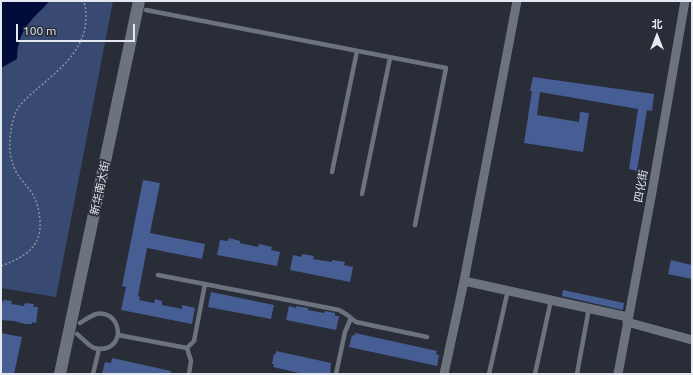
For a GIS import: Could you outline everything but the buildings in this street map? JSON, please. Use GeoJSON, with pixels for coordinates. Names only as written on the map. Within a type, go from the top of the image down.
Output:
{"type":"FeatureCollection","features":[{"type":"Feature","properties":{"kind":"main road","name":"新华南大街"},"geometry":{"type":"LineString","coordinates":[[69,374],[144,4]]}},
{"type":"Feature","properties":{"kind":"main road","name":"新华南大街"},"geometry":{"type":"LineString","coordinates":[[60,374],[144,4]]}},
{"type":"Feature","properties":{"kind":"street"},"geometry":{"type":"LineString","coordinates":[[444,374],[464,281],[517,1]]}},
{"type":"Feature","properties":{"kind":"street","name":"四化街"},"geometry":{"type":"LineString","coordinates":[[618,374],[652,192],[685,1]]}},
{"type":"Feature","properties":{"kind":"street"},"geometry":{"type":"LineString","coordinates":[[464,281],[590,308],[692,340]]}},
{"type":"Feature","properties":{"kind":"lane"},"geometry":{"type":"LineString","coordinates":[[144,4],[390,58],[446,68],[415,225]]}},
{"type":"Feature","properties":{"kind":"lane"},"geometry":{"type":"LineString","coordinates":[[332,172],[357,51]]}},
{"type":"Feature","properties":{"kind":"lane"},"geometry":{"type":"LineString","coordinates":[[362,194],[390,58]]}},
{"type":"Feature","properties":{"kind":"lane"},"geometry":{"type":"LineString","coordinates":[[158,275],[338,310],[356,322],[427,337]]}},
{"type":"Feature","properties":{"kind":"lane"},"geometry":{"type":"LineString","coordinates":[[187,348],[194,341],[205,284]]}},
{"type":"Feature","properties":{"kind":"lane"},"geometry":{"type":"LineString","coordinates":[[489,374],[508,290]]}},
{"type":"Feature","properties":{"kind":"lane"},"geometry":{"type":"LineString","coordinates":[[535,374],[551,300]]}},
{"type":"Feature","properties":{"kind":"lane"},"geometry":{"type":"LineString","coordinates":[[577,374],[590,308]]}},
{"type":"Feature","properties":{"kind":"lane"},"geometry":{"type":"LineString","coordinates":[[96,314],[105,314],[116,322],[118,334],[112,345],[99,349],[94,348],[78,328],[96,314]]}},
{"type":"Feature","properties":{"kind":"lane"},"geometry":{"type":"LineString","coordinates":[[336,374],[345,332],[351,318]]}},
{"type":"Feature","properties":{"kind":"lane"},"geometry":{"type":"LineString","coordinates":[[118,334],[187,348]]}},
{"type":"Feature","properties":{"kind":"lane"},"geometry":{"type":"LineString","coordinates":[[187,348],[191,361],[189,374]]}},
{"type":"Feature","properties":{"kind":"lane"},"geometry":{"type":"LineString","coordinates":[[93,374],[99,349]]}},
{"type":"Feature","properties":{"kind":"path"},"geometry":{"type":"LineString","coordinates":[[1,266],[20,258],[31,250],[40,235],[39,210],[34,196],[18,176],[11,158],[10,146],[12,121],[22,103],[65,66],[74,53],[81,41],[85,27],[86,16],[84,1]]}},
{"type":"Feature","properties":{"kind":"shaded area"},"geometry":{"type":"Polygon","coordinates":[[[1,1],[113,1],[56,297],[1,288],[1,1]]]}},
{"type":"Feature","properties":{"kind":"shaded area"},"geometry":{"type":"Polygon","coordinates":[[[1,1],[49,1],[31,20],[24,30],[18,46],[17,59],[1,68],[1,1]]]}}]}
